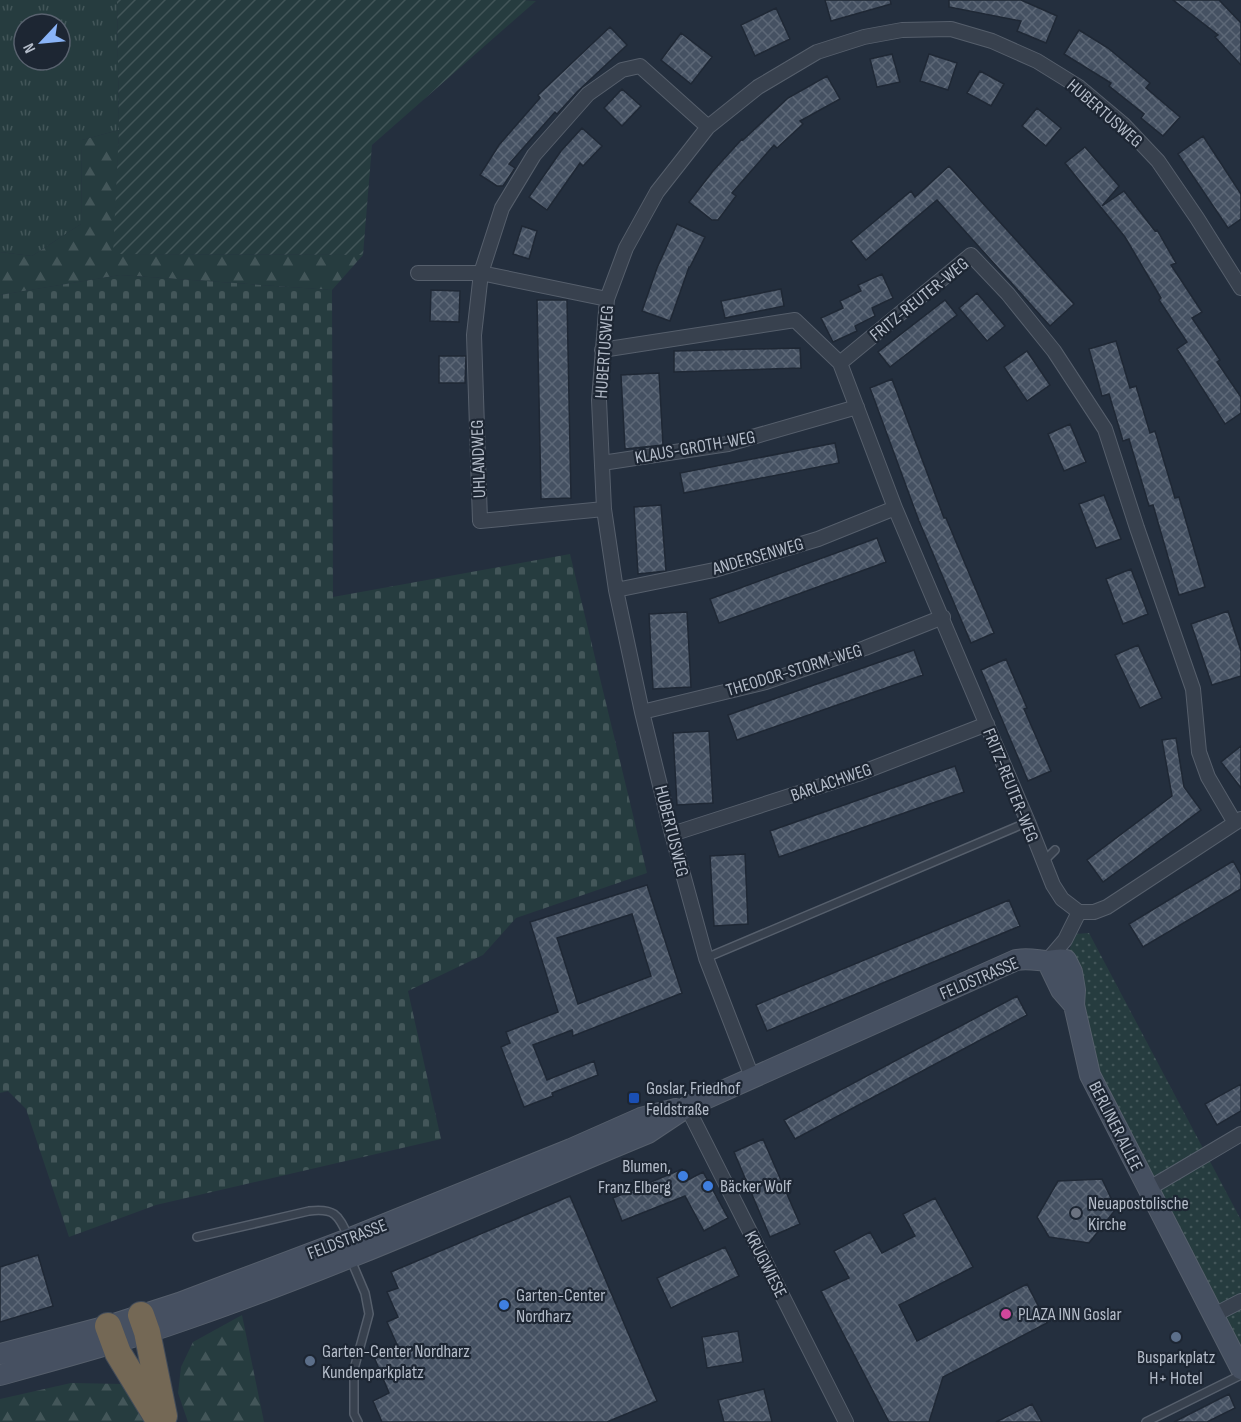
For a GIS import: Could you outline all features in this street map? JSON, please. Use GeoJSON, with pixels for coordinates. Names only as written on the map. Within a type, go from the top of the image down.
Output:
{"type":"FeatureCollection","features":[{"type":"Feature","properties":{"kind":"highway"},"geometry":{"type":"LineString","coordinates":[[144,1324],[165,1422]]}},
{"type":"Feature","properties":{"kind":"highway"},"geometry":{"type":"LineString","coordinates":[[110,1334],[118,1353],[160,1422]]}},
{"type":"Feature","properties":{"kind":"street","name":"HUBERTUSWEG"},"geometry":{"type":"LineString","coordinates":[[752,1077],[706,958],[672,834],[642,712],[616,590],[604,509],[599,400],[607,299],[626,248],[657,192],[708,127],[758,87],[817,52],[864,37],[902,30],[951,29],[992,41],[1037,61],[1078,87],[1123,124],[1158,161],[1241,288]]}},
{"type":"Feature","properties":{"kind":"street","name":"UHLANDWEG"},"geometry":{"type":"LineString","coordinates":[[604,509],[480,521],[474,335],[481,273],[502,208],[534,155],[588,94],[622,70],[640,66],[708,127]]}},
{"type":"Feature","properties":{"kind":"street","name":"FRITZ-REUTER-WEG"},"geometry":{"type":"LineString","coordinates":[[1079,912],[1062,899],[1053,885],[943,617],[895,508],[840,363],[971,255],[1008,294],[1054,351],[1105,429],[1192,689],[1199,752],[1208,777],[1238,821]]}},
{"type":"Feature","properties":{"kind":"street"},"geometry":{"type":"LineString","coordinates":[[418,273],[481,273],[607,299]]}},
{"type":"Feature","properties":{"kind":"street"},"geometry":{"type":"LineString","coordinates":[[602,350],[795,320],[840,363]]}},
{"type":"Feature","properties":{"kind":"street","name":"KLAUS-GROTH-WEG"},"geometry":{"type":"LineString","coordinates":[[602,463],[728,444],[857,407]]}},
{"type":"Feature","properties":{"kind":"street","name":"ANDERSENWEG"},"geometry":{"type":"LineString","coordinates":[[616,590],[714,570],[818,539],[895,508]]}},
{"type":"Feature","properties":{"kind":"street","name":"THEODOR-STORM-WEG"},"geometry":{"type":"LineString","coordinates":[[642,712],[766,681],[865,648],[943,617]]}},
{"type":"Feature","properties":{"kind":"street","name":"BARLACHWEG"},"geometry":{"type":"LineString","coordinates":[[672,834],[858,774],[987,724]]}},
{"type":"Feature","properties":{"kind":"street"},"geometry":{"type":"LineString","coordinates":[[1047,961],[1065,940],[1079,912],[1094,912],[1107,907],[1238,821]]}},
{"type":"Feature","properties":{"kind":"street","name":"FELDSTRASSE"},"geometry":{"type":"LineString","coordinates":[[0,1354],[110,1334],[183,1311],[648,1133],[687,1107],[1016,960],[1029,957],[1047,961]]}},
{"type":"Feature","properties":{"kind":"street","name":"BERLINER ALLEE"},"geometry":{"type":"LineString","coordinates":[[1047,961],[1061,990],[1074,1005],[1090,1075],[1241,1369]]}},
{"type":"Feature","properties":{"kind":"street","name":"KRUGWIESE"},"geometry":{"type":"LineString","coordinates":[[687,1107],[846,1422]]}},
{"type":"Feature","properties":{"kind":"street"},"geometry":{"type":"LineString","coordinates":[[1148,1188],[1241,1134]]}},
{"type":"Feature","properties":{"kind":"street"},"geometry":{"type":"LineString","coordinates":[[1214,1315],[1241,1301]]}},
{"type":"Feature","properties":{"kind":"street","name":"FELDSTRASSE"},"geometry":{"type":"LineString","coordinates":[[0,1375],[68,1356],[110,1334]]}},
{"type":"Feature","properties":{"kind":"lane"},"geometry":{"type":"LineString","coordinates":[[706,958],[1028,822]]}},
{"type":"Feature","properties":{"kind":"lane"},"geometry":{"type":"LineString","coordinates":[[1043,862],[1055,850]]}},
{"type":"Feature","properties":{"kind":"lane"},"geometry":{"type":"LineString","coordinates":[[197,1237],[309,1211],[325,1209],[335,1213],[350,1248],[365,1293],[369,1314],[354,1369],[354,1414],[358,1422]]}},
{"type":"Feature","properties":{"kind":"lane"},"geometry":{"type":"LineString","coordinates":[[1146,1422],[1241,1375]]}},
{"type":"Feature","properties":{"kind":"green space"},"geometry":{"type":"Polygon","coordinates":[[[0,0],[117,0],[119,130],[82,140],[81,224],[32,256],[0,252],[0,0]]]}},
{"type":"Feature","properties":{"kind":"green space"},"geometry":{"type":"Polygon","coordinates":[[[117,0],[536,1],[372,145],[363,255],[113,254],[119,130],[117,0]]]}},
{"type":"Feature","properties":{"kind":"green space"},"geometry":{"type":"Polygon","coordinates":[[[119,130],[114,254],[363,255],[332,290],[120,275],[0,295],[0,252],[32,256],[81,224],[82,140],[119,130]]]}},
{"type":"Feature","properties":{"kind":"green space"},"geometry":{"type":"Polygon","coordinates":[[[120,275],[332,290],[333,597],[570,554],[647,873],[516,918],[483,955],[408,991],[441,1139],[156,1205],[69,1237],[26,1109],[8,1091],[0,1093],[0,295],[120,275]]]}},
{"type":"Feature","properties":{"kind":"green space"},"geometry":{"type":"Polygon","coordinates":[[[1089,933],[1241,1220],[1241,1369],[1090,1075],[1066,960],[1075,934],[1089,933]]]}},
{"type":"Feature","properties":{"kind":"green space"},"geometry":{"type":"Polygon","coordinates":[[[242,1315],[264,1422],[188,1422],[178,1393],[181,1367],[193,1342],[242,1315]]]}},
{"type":"Feature","properties":{"kind":"green space"},"geometry":{"type":"Polygon","coordinates":[[[71,1383],[125,1384],[144,1422],[0,1422],[0,1399],[71,1383]]]}},
{"type":"Feature","properties":{"kind":"building"},"geometry":{"type":"Polygon","coordinates":[[[825,0],[890,0],[891,4],[831,21],[825,0]]]}},
{"type":"Feature","properties":{"kind":"building"},"geometry":{"type":"Polygon","coordinates":[[[949,0],[1021,0],[1057,16],[1046,43],[1017,31],[1021,21],[949,7],[949,0]]]}},
{"type":"Feature","properties":{"kind":"building"},"geometry":{"type":"Polygon","coordinates":[[[1173,0],[1219,0],[1241,23],[1241,65],[1215,37],[1218,35],[1173,0]]]}},
{"type":"Feature","properties":{"kind":"building"},"geometry":{"type":"Polygon","coordinates":[[[776,8],[790,39],[755,56],[741,25],[776,8]]]}},
{"type":"Feature","properties":{"kind":"building"},"geometry":{"type":"Polygon","coordinates":[[[610,27],[627,45],[557,114],[555,112],[509,164],[515,168],[503,186],[497,186],[480,175],[499,145],[540,98],[538,95],[610,27]]]}},
{"type":"Feature","properties":{"kind":"building"},"geometry":{"type":"Polygon","coordinates":[[[1079,30],[1108,48],[1150,83],[1146,88],[1180,117],[1163,136],[1141,118],[1144,114],[1109,86],[1111,83],[1064,54],[1079,30]]]}},
{"type":"Feature","properties":{"kind":"building"},"geometry":{"type":"Polygon","coordinates":[[[681,33],[712,57],[691,84],[661,60],[681,33]]]}},
{"type":"Feature","properties":{"kind":"building"},"geometry":{"type":"Polygon","coordinates":[[[892,54],[900,82],[877,87],[870,59],[892,54]]]}},
{"type":"Feature","properties":{"kind":"building"},"geometry":{"type":"Polygon","coordinates":[[[929,54],[957,63],[948,90],[920,81],[929,54]]]}},
{"type":"Feature","properties":{"kind":"building"},"geometry":{"type":"Polygon","coordinates":[[[980,71],[1004,84],[991,106],[967,93],[980,71]]]}},
{"type":"Feature","properties":{"kind":"building"},"geometry":{"type":"Polygon","coordinates":[[[827,76],[840,99],[800,121],[803,124],[777,148],[774,145],[732,193],[736,196],[718,220],[712,220],[689,202],[742,139],[788,98],[827,76]]]}},
{"type":"Feature","properties":{"kind":"building"},"geometry":{"type":"Polygon","coordinates":[[[622,89],[641,106],[622,126],[604,108],[622,89]]]}},
{"type":"Feature","properties":{"kind":"building"},"geometry":{"type":"Polygon","coordinates":[[[1037,108],[1061,128],[1046,146],[1022,126],[1037,108]]]}},
{"type":"Feature","properties":{"kind":"building"},"geometry":{"type":"Polygon","coordinates":[[[582,128],[602,146],[583,166],[580,163],[547,210],[529,197],[561,151],[582,128]]]}},
{"type":"Feature","properties":{"kind":"building"},"geometry":{"type":"Polygon","coordinates":[[[1203,136],[1241,194],[1241,219],[1228,228],[1178,154],[1203,136]]]}},
{"type":"Feature","properties":{"kind":"building"},"geometry":{"type":"Polygon","coordinates":[[[1085,147],[1119,186],[1102,206],[1124,191],[1155,231],[1157,230],[1176,263],[1171,265],[1202,312],[1192,318],[1220,360],[1217,362],[1241,397],[1241,413],[1225,424],[1177,349],[1187,342],[1159,300],[1161,298],[1125,237],[1065,163],[1085,147]]]}},
{"type":"Feature","properties":{"kind":"building"},"geometry":{"type":"Polygon","coordinates":[[[949,166],[1074,304],[1050,326],[937,200],[866,260],[851,241],[911,191],[915,197],[949,166]]]}},
{"type":"Feature","properties":{"kind":"building"},"geometry":{"type":"Polygon","coordinates":[[[677,224],[705,237],[689,267],[670,321],[642,311],[657,268],[677,224]]]}},
{"type":"Feature","properties":{"kind":"building"},"geometry":{"type":"Polygon","coordinates":[[[522,226],[537,231],[529,259],[513,254],[522,226]]]}},
{"type":"Feature","properties":{"kind":"building"},"geometry":{"type":"Polygon","coordinates":[[[882,274],[893,298],[872,308],[875,316],[855,326],[857,331],[833,342],[821,318],[843,308],[840,301],[861,291],[858,285],[882,274]]]}},
{"type":"Feature","properties":{"kind":"building"},"geometry":{"type":"Polygon","coordinates":[[[781,289],[784,306],[725,318],[721,301],[781,289]]]}},
{"type":"Feature","properties":{"kind":"building"},"geometry":{"type":"Polygon","coordinates":[[[431,290],[460,291],[459,322],[430,321],[431,290]]]}},
{"type":"Feature","properties":{"kind":"building"},"geometry":{"type":"Polygon","coordinates":[[[977,293],[1005,326],[987,341],[959,308],[977,293]]]}},
{"type":"Feature","properties":{"kind":"building"},"geometry":{"type":"Polygon","coordinates":[[[537,300],[567,300],[571,498],[541,499],[537,300]]]}},
{"type":"Feature","properties":{"kind":"building"},"geometry":{"type":"Polygon","coordinates":[[[945,300],[957,315],[890,367],[878,352],[945,300]]]}},
{"type":"Feature","properties":{"kind":"building"},"geometry":{"type":"Polygon","coordinates":[[[1116,341],[1130,388],[1136,386],[1150,433],[1155,431],[1175,498],[1179,497],[1205,587],[1179,595],[1153,505],[1149,506],[1129,439],[1123,441],[1109,394],[1102,396],[1089,349],[1116,341]]]}},
{"type":"Feature","properties":{"kind":"building"},"geometry":{"type":"Polygon","coordinates":[[[800,348],[801,368],[674,372],[674,351],[800,348]]]}},
{"type":"Feature","properties":{"kind":"building"},"geometry":{"type":"Polygon","coordinates":[[[1027,351],[1050,385],[1027,401],[1004,367],[1027,351]]]}},
{"type":"Feature","properties":{"kind":"building"},"geometry":{"type":"Polygon","coordinates":[[[439,356],[466,356],[465,383],[439,383],[439,356]]]}},
{"type":"Feature","properties":{"kind":"building"},"geometry":{"type":"Polygon","coordinates":[[[659,373],[663,445],[625,449],[621,375],[659,373]]]}},
{"type":"Feature","properties":{"kind":"building"},"geometry":{"type":"Polygon","coordinates":[[[892,379],[944,518],[946,518],[994,633],[971,643],[919,521],[870,388],[892,379]]]}},
{"type":"Feature","properties":{"kind":"building"},"geometry":{"type":"Polygon","coordinates":[[[1070,424],[1086,462],[1064,471],[1048,434],[1070,424]]]}},
{"type":"Feature","properties":{"kind":"building"},"geometry":{"type":"Polygon","coordinates":[[[835,443],[839,463],[684,493],[680,473],[835,443]]]}},
{"type":"Feature","properties":{"kind":"building"},"geometry":{"type":"Polygon","coordinates":[[[1104,495],[1121,539],[1096,548],[1079,504],[1104,495]]]}},
{"type":"Feature","properties":{"kind":"building"},"geometry":{"type":"Polygon","coordinates":[[[661,505],[666,571],[638,574],[634,507],[661,505]]]}},
{"type":"Feature","properties":{"kind":"building"},"geometry":{"type":"Polygon","coordinates":[[[877,538],[886,562],[719,623],[710,599],[877,538]]]}},
{"type":"Feature","properties":{"kind":"building"},"geometry":{"type":"Polygon","coordinates":[[[1131,569],[1148,614],[1123,624],[1106,579],[1131,569]]]}},
{"type":"Feature","properties":{"kind":"building"},"geometry":{"type":"Polygon","coordinates":[[[1228,611],[1241,651],[1241,676],[1212,685],[1191,624],[1228,611]]]}},
{"type":"Feature","properties":{"kind":"building"},"geometry":{"type":"Polygon","coordinates":[[[687,612],[691,687],[653,689],[649,614],[687,612]]]}},
{"type":"Feature","properties":{"kind":"building"},"geometry":{"type":"Polygon","coordinates":[[[1138,645],[1162,698],[1140,708],[1115,655],[1138,645]]]}},
{"type":"Feature","properties":{"kind":"building"},"geometry":{"type":"Polygon","coordinates":[[[914,650],[923,675],[737,740],[728,715],[914,650]]]}},
{"type":"Feature","properties":{"kind":"building"},"geometry":{"type":"Polygon","coordinates":[[[1006,659],[1027,708],[1024,709],[1051,771],[1028,781],[981,670],[1006,659]]]}},
{"type":"Feature","properties":{"kind":"building"},"geometry":{"type":"Polygon","coordinates":[[[709,731],[713,803],[677,805],[673,733],[709,731]]]}},
{"type":"Feature","properties":{"kind":"building"},"geometry":{"type":"Polygon","coordinates":[[[1176,738],[1184,787],[1201,810],[1103,882],[1087,860],[1172,796],[1162,740],[1176,738]]]}},
{"type":"Feature","properties":{"kind":"building"},"geometry":{"type":"Polygon","coordinates":[[[1241,746],[1241,788],[1221,762],[1241,746]]]}},
{"type":"Feature","properties":{"kind":"building"},"geometry":{"type":"Polygon","coordinates":[[[955,766],[964,792],[779,857],[770,831],[955,766]]]}},
{"type":"Feature","properties":{"kind":"building"},"geometry":{"type":"Polygon","coordinates":[[[745,854],[748,924],[714,926],[710,856],[745,854]]]}},
{"type":"Feature","properties":{"kind":"building"},"geometry":{"type":"Polygon","coordinates":[[[1233,861],[1241,875],[1241,889],[1143,947],[1129,924],[1233,861]]]}},
{"type":"Feature","properties":{"kind":"building"},"geometry":{"type":"Polygon","coordinates":[[[647,885],[682,993],[573,1036],[572,1030],[533,1045],[547,1080],[594,1061],[598,1075],[524,1107],[501,1047],[510,1043],[506,1032],[558,1012],[530,922],[647,885]],[[632,914],[557,938],[578,1004],[651,976],[632,914]]]}},
{"type":"Feature","properties":{"kind":"building"},"geometry":{"type":"Polygon","coordinates":[[[1009,900],[1020,926],[767,1031],[756,1005],[1009,900]]]}},
{"type":"Feature","properties":{"kind":"building"},"geometry":{"type":"Polygon","coordinates":[[[1017,996],[1027,1015],[795,1139],[784,1120],[1017,996]]]}},
{"type":"Feature","properties":{"kind":"building"},"geometry":{"type":"Polygon","coordinates":[[[1241,1084],[1241,1111],[1217,1125],[1205,1104],[1241,1084]]]}},
{"type":"Feature","properties":{"kind":"building"},"geometry":{"type":"Polygon","coordinates":[[[763,1139],[800,1224],[770,1237],[734,1152],[763,1139]]]}},
{"type":"Feature","properties":{"kind":"building"},"geometry":{"type":"Polygon","coordinates":[[[682,1169],[686,1181],[703,1172],[728,1218],[704,1231],[685,1196],[622,1221],[613,1198],[682,1169]]]}},
{"type":"Feature","properties":{"kind":"building","name":"Neuapostolische Kirche"},"geometry":{"type":"Polygon","coordinates":[[[1102,1179],[1116,1209],[1089,1243],[1049,1237],[1037,1217],[1058,1181],[1102,1179]]]}},
{"type":"Feature","properties":{"kind":"building","name":"Garten-Center Nordharz"},"geometry":{"type":"Polygon","coordinates":[[[570,1196],[657,1401],[607,1422],[382,1422],[373,1401],[389,1393],[374,1357],[398,1347],[387,1322],[398,1317],[387,1292],[398,1288],[391,1272],[570,1196]]]}},
{"type":"Feature","properties":{"kind":"building","name":"PLAZA INN Goslar"},"geometry":{"type":"Polygon","coordinates":[[[935,1198],[973,1267],[899,1305],[917,1341],[1027,1284],[1047,1323],[943,1377],[929,1422],[889,1422],[821,1291],[849,1278],[834,1251],[870,1232],[882,1253],[915,1236],[903,1214],[935,1198]]]}},
{"type":"Feature","properties":{"kind":"building"},"geometry":{"type":"Polygon","coordinates":[[[725,1247],[739,1276],[671,1308],[657,1278],[725,1247]]]}},
{"type":"Feature","properties":{"kind":"building"},"geometry":{"type":"Polygon","coordinates":[[[38,1255],[53,1306],[0,1322],[0,1267],[38,1255]]]}},
{"type":"Feature","properties":{"kind":"building"},"geometry":{"type":"Polygon","coordinates":[[[738,1331],[743,1362],[707,1368],[702,1337],[738,1331]]]}},
{"type":"Feature","properties":{"kind":"building"},"geometry":{"type":"Polygon","coordinates":[[[764,1389],[772,1422],[724,1422],[718,1400],[764,1389]]]}},
{"type":"Feature","properties":{"kind":"building"},"geometry":{"type":"Polygon","coordinates":[[[1229,1394],[1235,1408],[1207,1422],[1174,1422],[1229,1394]]]}},
{"type":"Feature","properties":{"kind":"building"},"geometry":{"type":"Polygon","coordinates":[[[1032,1404],[1042,1422],[996,1422],[1032,1404]]]}},
{"type":"Feature","properties":{"kind":"place","name":"Goslar, Friedhof Feldstraße"},"geometry":{"type":"Point","coordinates":[634,1098]}},
{"type":"Feature","properties":{"kind":"place","name":"Blumen, Franz Elberg"},"geometry":{"type":"Point","coordinates":[683,1176]}},
{"type":"Feature","properties":{"kind":"place","name":"Bäcker Wolf"},"geometry":{"type":"Point","coordinates":[708,1186]}},
{"type":"Feature","properties":{"kind":"place","name":"Neuapostolische Kirche"},"geometry":{"type":"Point","coordinates":[1076,1213]}},
{"type":"Feature","properties":{"kind":"place","name":"Garten-Center Nordharz"},"geometry":{"type":"Point","coordinates":[504,1305]}},
{"type":"Feature","properties":{"kind":"place","name":"PLAZA INN Goslar"},"geometry":{"type":"Point","coordinates":[1006,1314]}},
{"type":"Feature","properties":{"kind":"place","name":"Busparkplatz H+ Hotel"},"geometry":{"type":"Point","coordinates":[1176,1337]}},
{"type":"Feature","properties":{"kind":"place","name":"Garten-Center Nordharz Kundenparkplatz"},"geometry":{"type":"Point","coordinates":[310,1361]}}]}
